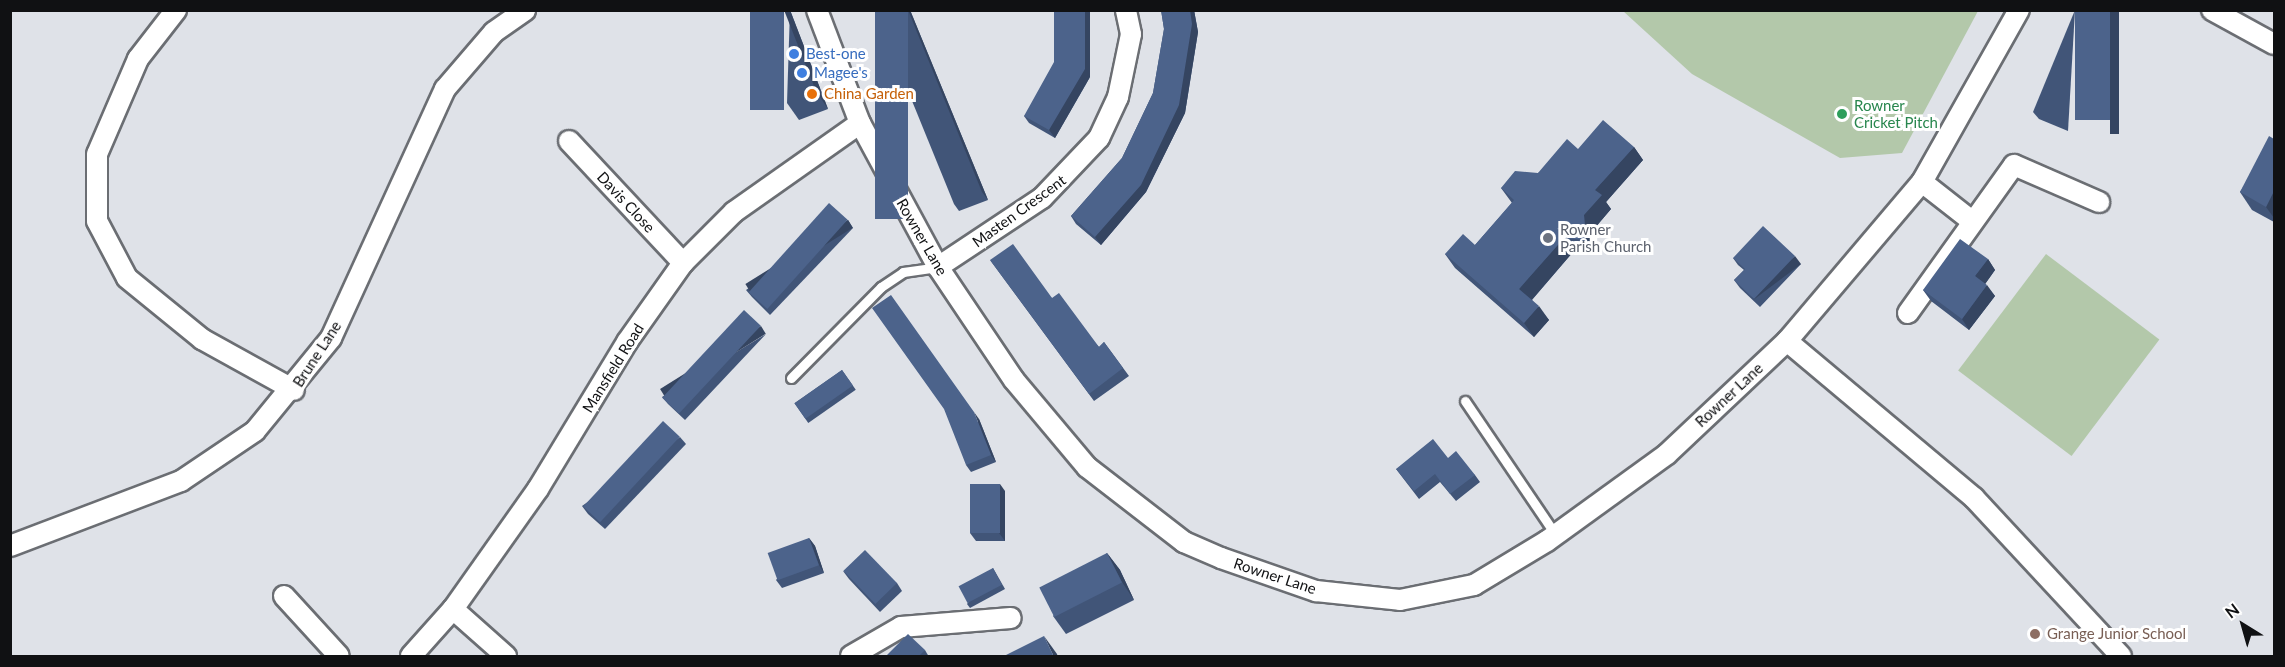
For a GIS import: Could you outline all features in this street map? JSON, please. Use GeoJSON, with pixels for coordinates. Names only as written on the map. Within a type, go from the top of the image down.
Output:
{"type":"FeatureCollection","features":[{"type":"Feature","properties":{"kind":"street"},"geometry":{"type":"LineString","coordinates":[[176,10],[138,58],[97,154],[97,221],[127,278],[202,339],[294,390]]}},
{"type":"Feature","properties":{"kind":"street","name":"Brune Lane"},"geometry":{"type":"LineString","coordinates":[[10,546],[182,481],[218,460],[294,390],[336,328],[445,89],[494,32],[525,10]]}},
{"type":"Feature","properties":{"kind":"street","name":"Rowner Lane"},"geometry":{"type":"LineString","coordinates":[[816,10],[860,123],[938,267],[1014,380],[1087,467],[1127,504],[1193,546],[1316,591],[1400,600],[1474,585],[1555,534],[1667,454],[1787,341],[1922,182],[2019,10]]}},
{"type":"Feature","properties":{"kind":"street","name":"Masten Crescent"},"geometry":{"type":"LineString","coordinates":[[938,267],[1042,198],[1099,138],[1118,97],[1131,34],[1126,10]]}},
{"type":"Feature","properties":{"kind":"street"},"geometry":{"type":"LineString","coordinates":[[2212,10],[2274,44]]}},
{"type":"Feature","properties":{"kind":"street","name":"Mansfield Road"},"geometry":{"type":"LineString","coordinates":[[411,657],[453,609],[538,489],[627,342],[683,263],[751,199],[860,123]]}},
{"type":"Feature","properties":{"kind":"street","name":"Davis Close"},"geometry":{"type":"LineString","coordinates":[[569,141],[683,263]]}},
{"type":"Feature","properties":{"kind":"street"},"geometry":{"type":"LineString","coordinates":[[1908,313],[2014,165],[2099,202]]}},
{"type":"Feature","properties":{"kind":"street"},"geometry":{"type":"LineString","coordinates":[[1922,182],[1972,221]]}},
{"type":"Feature","properties":{"kind":"street"},"geometry":{"type":"LineString","coordinates":[[1787,341],[1974,498],[2121,657]]}},
{"type":"Feature","properties":{"kind":"street"},"geometry":{"type":"LineString","coordinates":[[284,596],[339,657]]}},
{"type":"Feature","properties":{"kind":"street"},"geometry":{"type":"LineString","coordinates":[[453,609],[506,657]]}},
{"type":"Feature","properties":{"kind":"street"},"geometry":{"type":"LineString","coordinates":[[851,657],[901,627],[1011,618]]}},
{"type":"Feature","properties":{"kind":"lane"},"geometry":{"type":"LineString","coordinates":[[791,378],[881,286],[903,272],[938,267]]}},
{"type":"Feature","properties":{"kind":"lane"},"geometry":{"type":"LineString","coordinates":[[1465,401],[1555,534]]}},
{"type":"Feature","properties":{"kind":"green space","name":"Rowner Cricket Pitch"},"geometry":{"type":"Polygon","coordinates":[[[1623,11],[1978,11],[1902,153],[1840,158],[1692,74],[1623,11]]]}},
{"type":"Feature","properties":{"kind":"green space"},"geometry":{"type":"Polygon","coordinates":[[[2046,254],[2159,339],[2072,456],[1958,371],[2046,254]]]}},
{"type":"Feature","properties":{"kind":"building"},"geometry":{"type":"Polygon","coordinates":[[[750,10],[784,10],[784,110],[750,110],[750,10]]]}},
{"type":"Feature","properties":{"kind":"building"},"geometry":{"type":"Polygon","coordinates":[[[875,10],[908,10],[908,219],[875,219],[875,10]]]}},
{"type":"Feature","properties":{"kind":"building"},"geometry":{"type":"Polygon","coordinates":[[[1054,10],[1085,10],[1085,69],[1049,130],[1024,116],[1054,62],[1054,10]]]}},
{"type":"Feature","properties":{"kind":"building"},"geometry":{"type":"Polygon","coordinates":[[[1161,10],[1190,10],[1192,24],[1179,105],[1141,185],[1095,237],[1071,216],[1122,158],[1153,93],[1164,29],[1161,10]]]}},
{"type":"Feature","properties":{"kind":"building"},"geometry":{"type":"Polygon","coordinates":[[[2075,10],[2110,10],[2110,120],[2075,120],[2075,10]]]}},
{"type":"Feature","properties":{"kind":"building","name":"Rowner Parish Church"},"geometry":{"type":"Polygon","coordinates":[[[1603,120],[1634,147],[1595,190],[1602,195],[1584,215],[1586,240],[1564,238],[1519,289],[1539,306],[1524,323],[1445,254],[1463,234],[1475,245],[1514,200],[1501,188],[1515,171],[1538,173],[1567,139],[1578,149],[1603,120]]]}},
{"type":"Feature","properties":{"kind":"building"},"geometry":{"type":"Polygon","coordinates":[[[2269,136],[2274,139],[2274,191],[2266,207],[2240,192],[2269,136]]]}},
{"type":"Feature","properties":{"kind":"building"},"geometry":{"type":"Polygon","coordinates":[[[829,203],[848,220],[767,309],[749,292],[829,203]]]}},
{"type":"Feature","properties":{"kind":"building"},"geometry":{"type":"Polygon","coordinates":[[[1763,226],[1795,256],[1754,299],[1734,280],[1745,269],[1733,258],[1763,226]]]}},
{"type":"Feature","properties":{"kind":"building"},"geometry":{"type":"Polygon","coordinates":[[[1960,239],[1988,259],[1975,276],[1987,285],[1962,319],[1923,290],[1960,239]]]}},
{"type":"Feature","properties":{"kind":"building"},"geometry":{"type":"Polygon","coordinates":[[[1013,244],[1052,298],[1059,293],[1099,347],[1104,342],[1123,368],[1089,394],[990,260],[1013,244]]]}},
{"type":"Feature","properties":{"kind":"building"},"geometry":{"type":"Polygon","coordinates":[[[891,295],[974,412],[991,455],[966,465],[944,409],[872,308],[891,295]]]}},
{"type":"Feature","properties":{"kind":"building"},"geometry":{"type":"Polygon","coordinates":[[[744,310],[761,326],[679,413],[662,398],[744,310]]]}},
{"type":"Feature","properties":{"kind":"building"},"geometry":{"type":"Polygon","coordinates":[[[842,370],[853,386],[805,419],[794,403],[842,370]]]}},
{"type":"Feature","properties":{"kind":"building"},"geometry":{"type":"Polygon","coordinates":[[[663,421],[680,437],[600,522],[583,507],[663,421]]]}},
{"type":"Feature","properties":{"kind":"building"},"geometry":{"type":"Polygon","coordinates":[[[1433,439],[1448,458],[1456,451],[1475,475],[1450,494],[1435,474],[1414,491],[1396,469],[1433,439]]]}},
{"type":"Feature","properties":{"kind":"building"},"geometry":{"type":"Polygon","coordinates":[[[970,484],[1000,484],[1000,533],[970,533],[970,484]]]}},
{"type":"Feature","properties":{"kind":"building"},"geometry":{"type":"Polygon","coordinates":[[[809,538],[819,565],[778,580],[768,553],[809,538]]]}},
{"type":"Feature","properties":{"kind":"building"},"geometry":{"type":"Polygon","coordinates":[[[865,550],[897,583],[875,604],[843,571],[865,550]]]}},
{"type":"Feature","properties":{"kind":"building"},"geometry":{"type":"Polygon","coordinates":[[[1107,553],[1122,582],[1054,617],[1039,588],[1107,553]]]}},
{"type":"Feature","properties":{"kind":"building"},"geometry":{"type":"Polygon","coordinates":[[[993,568],[1002,585],[967,603],[959,586],[993,568]]]}},
{"type":"Feature","properties":{"kind":"building"},"geometry":{"type":"Polygon","coordinates":[[[908,634],[925,650],[918,657],[885,657],[908,634]]]}},
{"type":"Feature","properties":{"kind":"building"},"geometry":{"type":"Polygon","coordinates":[[[1044,636],[1054,657],[1002,657],[1044,636]]]}},
{"type":"Feature","properties":{"kind":"place","name":"Best-one"},"geometry":{"type":"Point","coordinates":[794,54]}},
{"type":"Feature","properties":{"kind":"place","name":"Magee's"},"geometry":{"type":"Point","coordinates":[802,73]}},
{"type":"Feature","properties":{"kind":"place","name":"China Garden"},"geometry":{"type":"Point","coordinates":[812,94]}},
{"type":"Feature","properties":{"kind":"place","name":"Rowner Cricket Pitch"},"geometry":{"type":"Point","coordinates":[1842,114]}},
{"type":"Feature","properties":{"kind":"place","name":"Rowner Parish Church"},"geometry":{"type":"Point","coordinates":[1548,238]}},
{"type":"Feature","properties":{"kind":"place","name":"Grange Junior School"},"geometry":{"type":"Point","coordinates":[2035,634]}}]}
